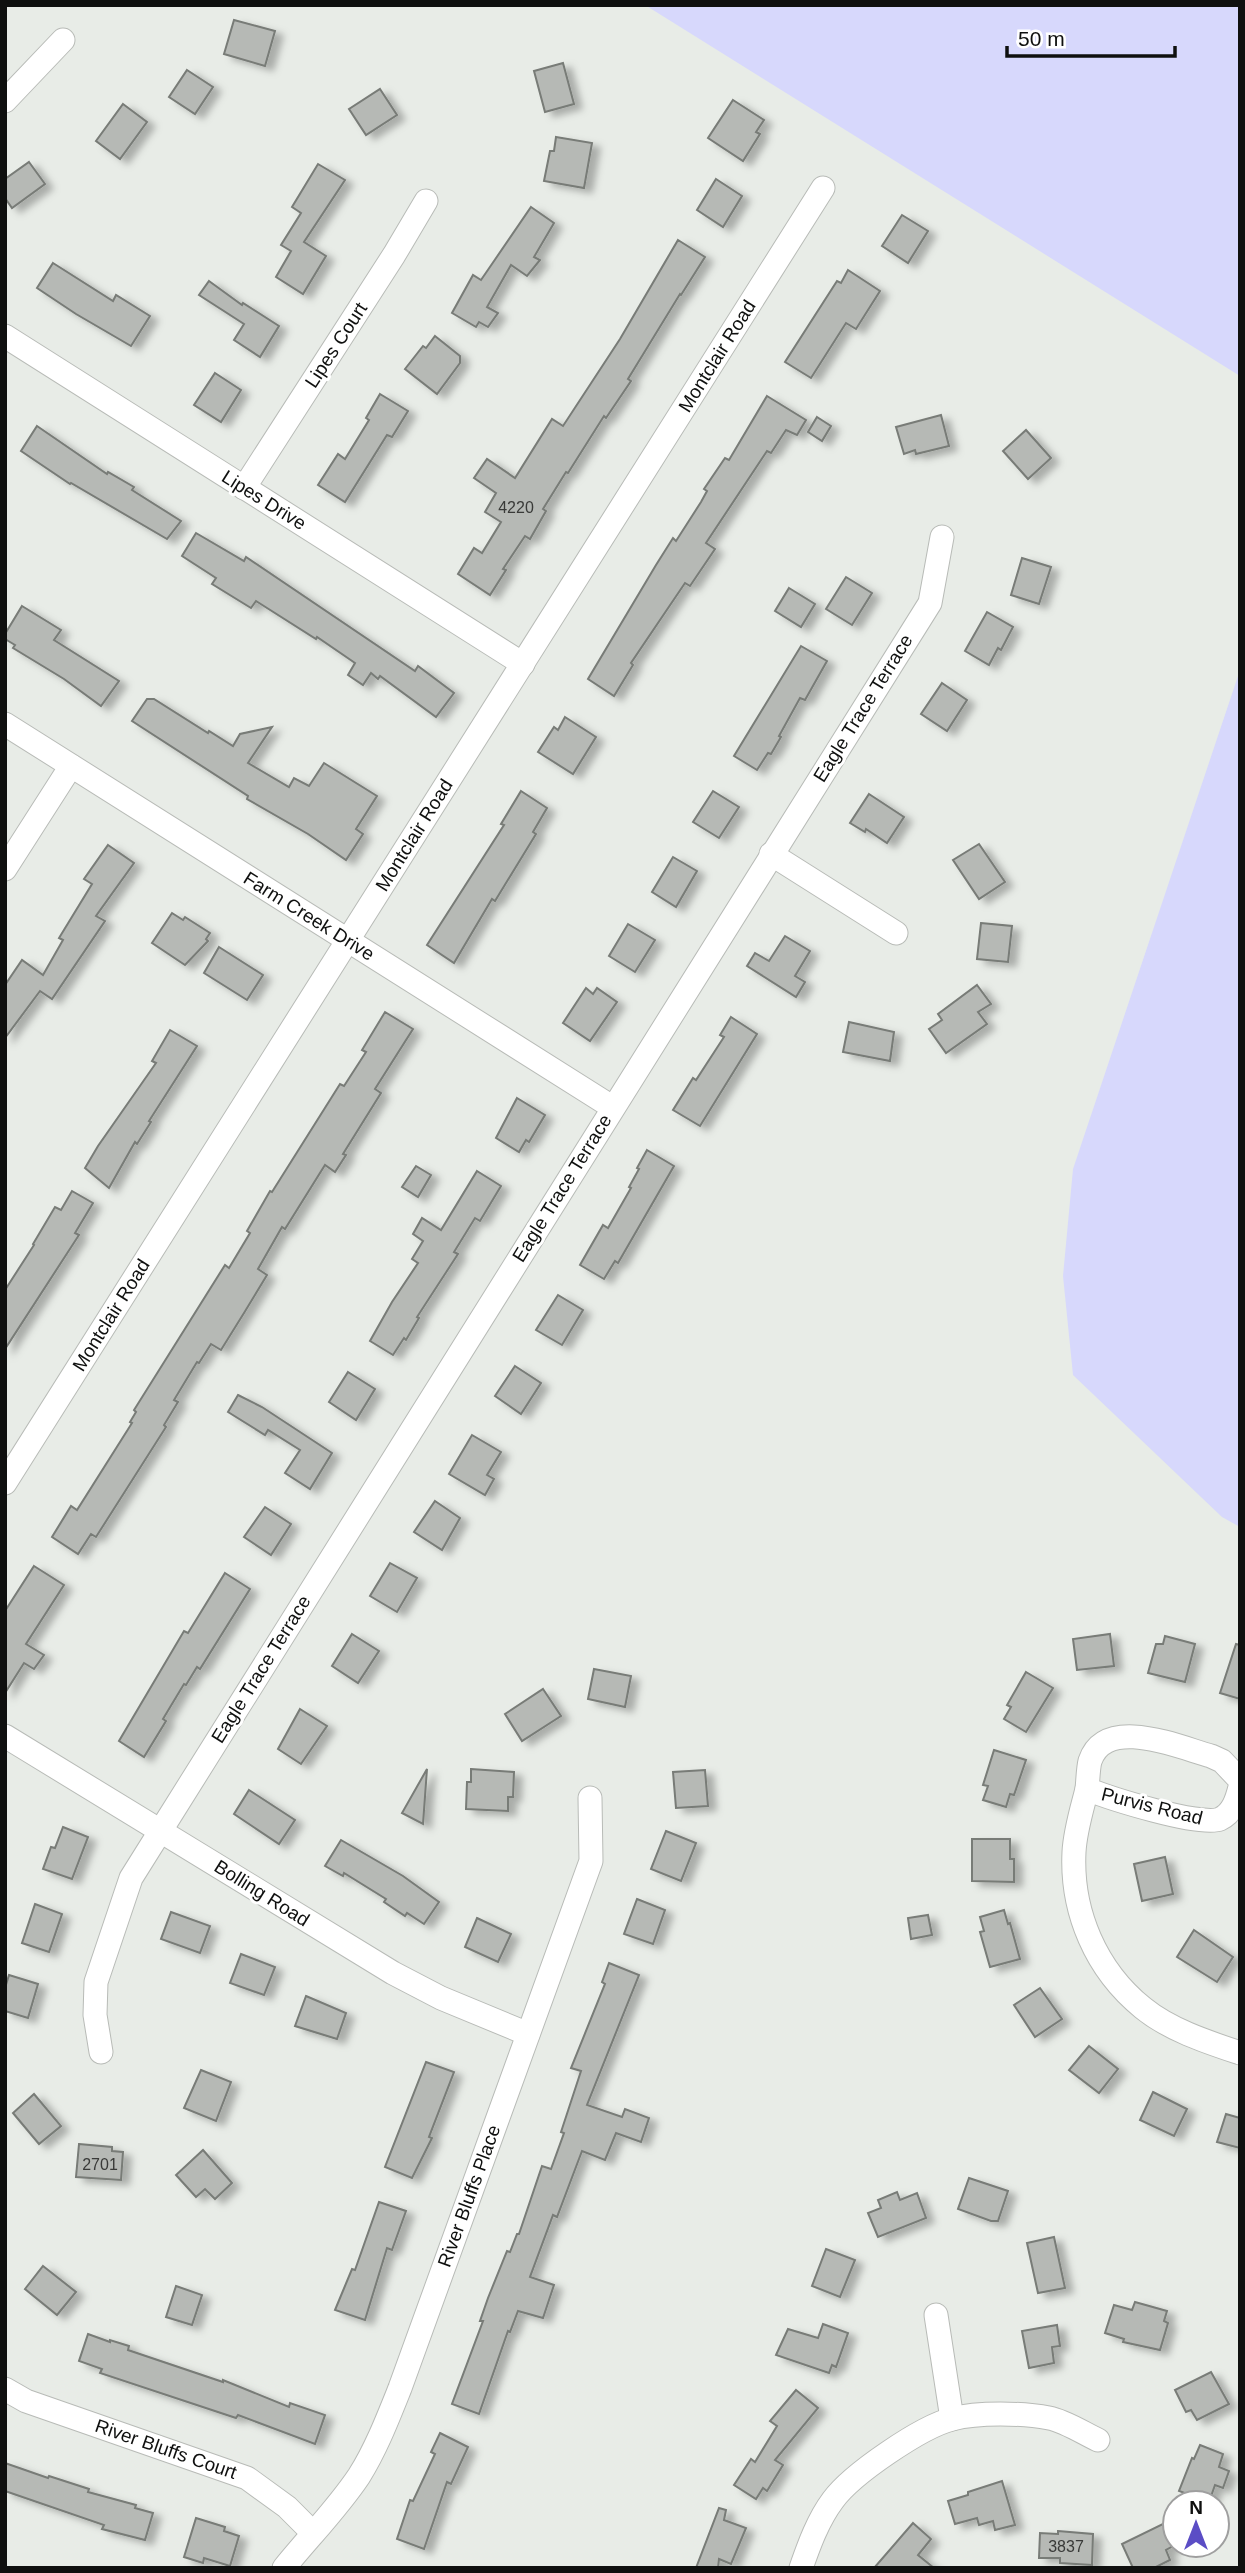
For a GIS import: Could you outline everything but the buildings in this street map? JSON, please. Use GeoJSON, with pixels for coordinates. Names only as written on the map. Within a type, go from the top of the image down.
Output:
{"type":"FeatureCollection","features":[{"type":"Feature","properties":{"kind":"street"},"geometry":{"type":"LineString","coordinates":[[5,101],[63,40]]}},
{"type":"Feature","properties":{"kind":"street","name":"Montclair Road"},"geometry":{"type":"LineString","coordinates":[[5,1483],[823,188]]}},
{"type":"Feature","properties":{"kind":"street","name":"Lipes Court"},"geometry":{"type":"LineString","coordinates":[[244,488],[426,201]]}},
{"type":"Feature","properties":{"kind":"street","name":"Lipes Drive"},"geometry":{"type":"LineString","coordinates":[[5,336],[523,664]]}},
{"type":"Feature","properties":{"kind":"street","name":"Eagle Trace Terrace"},"geometry":{"type":"LineString","coordinates":[[101,2052],[95,2015],[96,1982],[131,1878],[930,603],[942,537]]}},
{"type":"Feature","properties":{"kind":"street","name":"Farm Creek Drive"},"geometry":{"type":"LineString","coordinates":[[5,724],[612,1107]]}},
{"type":"Feature","properties":{"kind":"street"},"geometry":{"type":"LineString","coordinates":[[5,869],[71,766]]}},
{"type":"Feature","properties":{"kind":"street"},"geometry":{"type":"LineString","coordinates":[[771,854],[896,933]]}},
{"type":"Feature","properties":{"kind":"street","name":"Purvis Road"},"geometry":{"type":"LineString","coordinates":[[1240,1780],[1228,1765],[1211,1756],[1119,1735],[1099,1746],[1090,1761],[1074,1849],[1074,1880],[1079,1912],[1090,1943],[1113,1979],[1143,2008],[1182,2031],[1240,2053]]}},
{"type":"Feature","properties":{"kind":"street","name":"Bolling Road"},"geometry":{"type":"LineString","coordinates":[[5,1736],[393,1973],[441,1998],[528,2034]]}},
{"type":"Feature","properties":{"kind":"street","name":"Purvis Road"},"geometry":{"type":"LineString","coordinates":[[1087,1789],[1108,1798],[1204,1821],[1222,1818],[1233,1808],[1240,1787]]}},
{"type":"Feature","properties":{"kind":"street","name":"River Bluffs Place"},"geometry":{"type":"LineString","coordinates":[[284,2568],[348,2492],[380,2437],[400,2388],[591,1861],[590,1798]]}},
{"type":"Feature","properties":{"kind":"street"},"geometry":{"type":"LineString","coordinates":[[936,2315],[953,2419]]}},
{"type":"Feature","properties":{"kind":"street","name":"River Bluffs Court"},"geometry":{"type":"LineString","coordinates":[[5,2389],[26,2401],[247,2478],[287,2507],[313,2533]]}},
{"type":"Feature","properties":{"kind":"street"},"geometry":{"type":"LineString","coordinates":[[801,2568],[813,2535],[833,2499],[875,2462],[918,2434],[953,2419],[998,2414],[1050,2418],[1098,2440]]}},
{"type":"Feature","properties":{"kind":"shaded area"},"geometry":{"type":"Polygon","coordinates":[[[645,5],[1240,5],[1240,376],[645,5]]]}},
{"type":"Feature","properties":{"kind":"shaded area"},"geometry":{"type":"Polygon","coordinates":[[[1240,670],[1240,1527],[1222,1517],[1073,1375],[1063,1276],[1073,1169],[1240,670]]]}}]}
